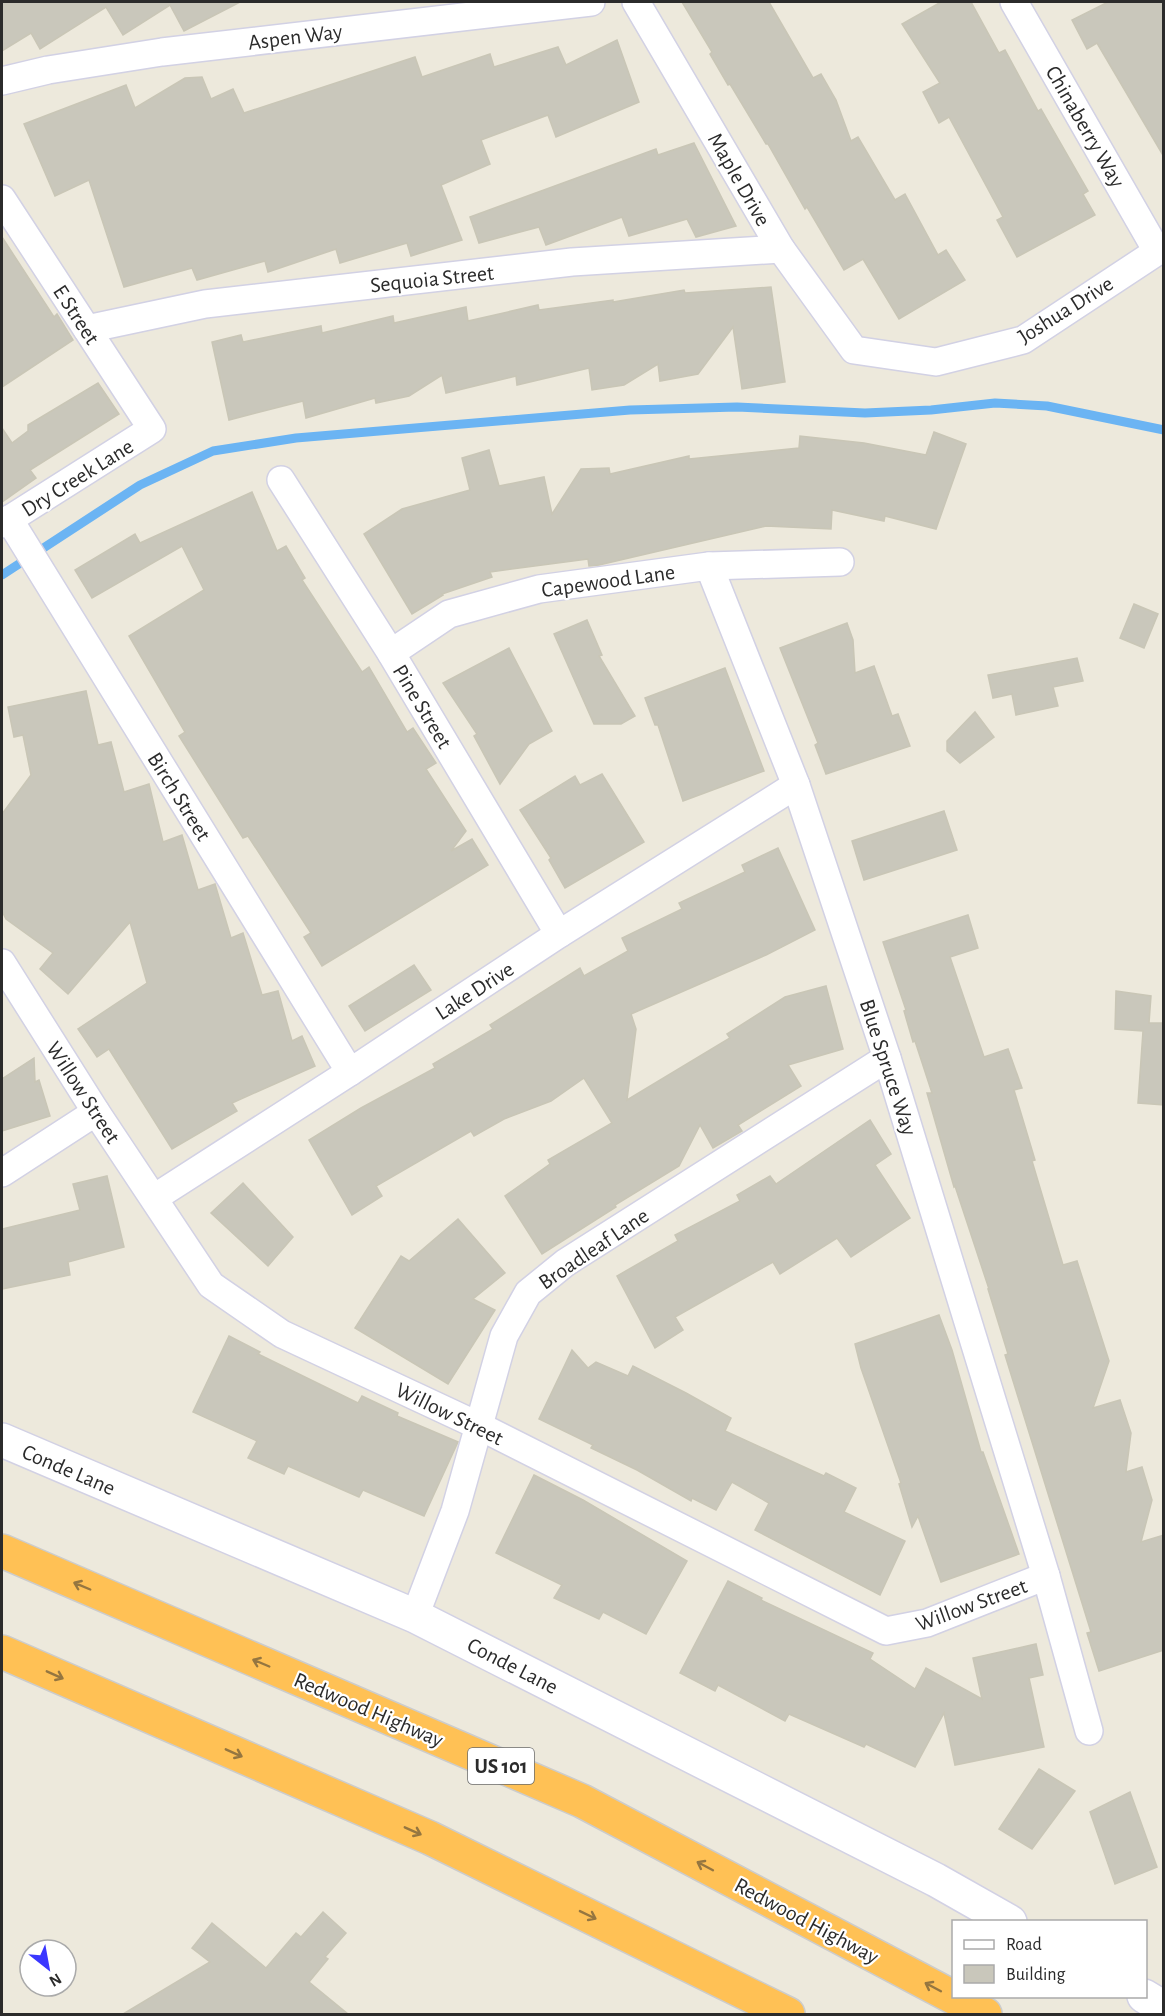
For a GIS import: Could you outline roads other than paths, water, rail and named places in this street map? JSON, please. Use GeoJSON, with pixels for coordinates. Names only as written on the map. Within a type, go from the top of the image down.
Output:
{"type":"FeatureCollection","features":[{"type":"Feature","properties":{"kind":"highway","name":"Redwood Highway"},"geometry":{"type":"LineString","coordinates":[[2,1551],[582,1801],[952,1997]]}},
{"type":"Feature","properties":{"kind":"highway"},"geometry":{"type":"LineString","coordinates":[[2,1652],[430,1838],[788,2014]]}},
{"type":"Feature","properties":{"kind":"highway","name":"Redwood Highway"},"geometry":{"type":"LineString","coordinates":[[955,1998],[985,2014]]}},
{"type":"Feature","properties":{"kind":"street","name":"Aspen Way"},"geometry":{"type":"LineString","coordinates":[[2,81],[48,70],[162,52],[591,2]]}},
{"type":"Feature","properties":{"kind":"street","name":"Maple Drive"},"geometry":{"type":"LineString","coordinates":[[636,2],[781,249],[854,350]]}},
{"type":"Feature","properties":{"kind":"street","name":"Chinaberry Way"},"geometry":{"type":"LineString","coordinates":[[1014,2],[1160,249]]}},
{"type":"Feature","properties":{"kind":"street","name":"E Street"},"geometry":{"type":"LineString","coordinates":[[2,199],[152,429]]}},
{"type":"Feature","properties":{"kind":"street","name":"Sequoia Street"},"geometry":{"type":"LineString","coordinates":[[87,329],[205,304],[572,262],[781,249]]}},
{"type":"Feature","properties":{"kind":"street","name":"Joshua Drive"},"geometry":{"type":"LineString","coordinates":[[854,350],[936,363],[1023,340],[1160,249]]}},
{"type":"Feature","properties":{"kind":"street","name":"Dry Creek Lane"},"geometry":{"type":"LineString","coordinates":[[10,526],[152,429]]}},
{"type":"Feature","properties":{"kind":"street","name":"Pine Street"},"geometry":{"type":"LineString","coordinates":[[281,480],[391,653],[559,934]]}},
{"type":"Feature","properties":{"kind":"street","name":"Birch Street"},"geometry":{"type":"LineString","coordinates":[[10,526],[47,581],[350,1072]]}},
{"type":"Feature","properties":{"kind":"street","name":"Capewood Lane"},"geometry":{"type":"LineString","coordinates":[[391,653],[449,614],[528,592],[708,566],[840,562]]}},
{"type":"Feature","properties":{"kind":"street","name":"Blue Spruce Way"},"geometry":{"type":"LineString","coordinates":[[708,566],[796,785],[887,1058],[1046,1576]]}},
{"type":"Feature","properties":{"kind":"street","name":"Lake Drive"},"geometry":{"type":"LineString","coordinates":[[154,1198],[559,934],[796,785]]}},
{"type":"Feature","properties":{"kind":"street","name":"Willow Street"},"geometry":{"type":"LineString","coordinates":[[2,963],[96,1112],[210,1285],[282,1334],[479,1426],[886,1631],[927,1623],[1046,1576]]}},
{"type":"Feature","properties":{"kind":"street","name":"Broadleaf Lane"},"geometry":{"type":"LineString","coordinates":[[415,1616],[455,1511],[504,1336],[528,1293],[565,1263],[887,1058]]}},
{"type":"Feature","properties":{"kind":"street"},"geometry":{"type":"LineString","coordinates":[[2,1173],[96,1112]]}},
{"type":"Feature","properties":{"kind":"street","name":"Conde Lane"},"geometry":{"type":"LineString","coordinates":[[2,1440],[415,1616],[936,1880],[1007,1920]]}},
{"type":"Feature","properties":{"kind":"street"},"geometry":{"type":"LineString","coordinates":[[1046,1576],[1089,1731]]}},
{"type":"Feature","properties":{"kind":"street"},"geometry":{"type":"LineString","coordinates":[[1147,1998],[1164,2007]]}},
{"type":"Feature","properties":{"kind":"waterway"},"geometry":{"type":"LineString","coordinates":[[2,575],[140,485],[213,451],[296,438],[630,410],[737,407],[865,413],[931,410],[995,403],[1047,406],[1164,430]]}}]}
